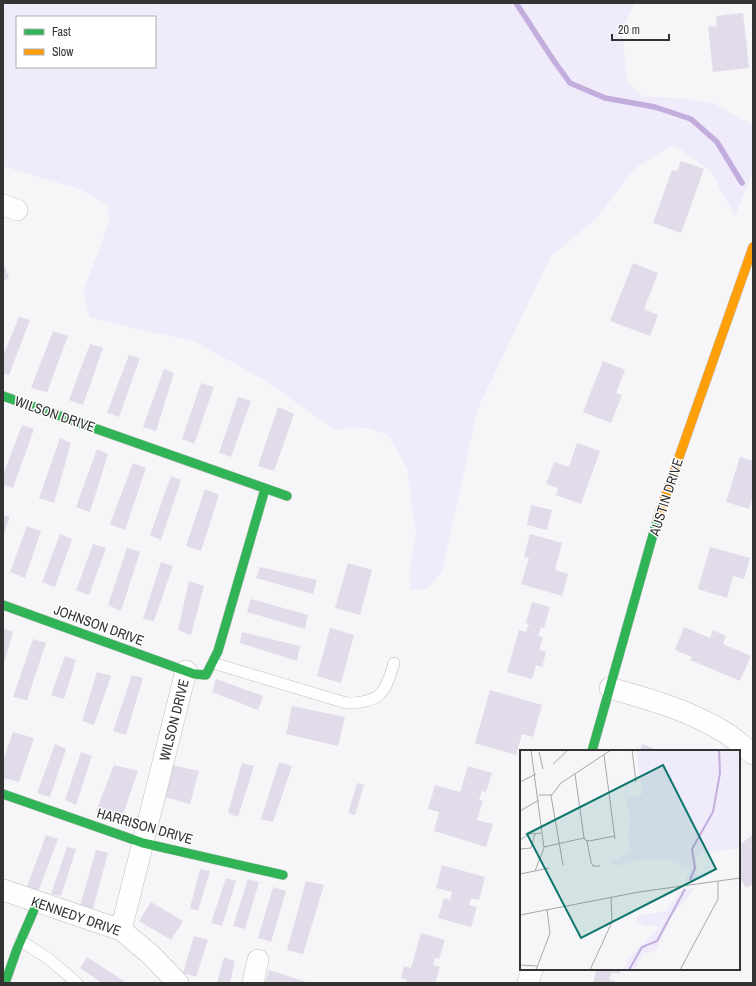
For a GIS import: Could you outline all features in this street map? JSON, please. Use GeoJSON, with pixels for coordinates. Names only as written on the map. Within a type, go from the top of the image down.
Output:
{"type":"FeatureCollection","features":[{"type":"Feature","properties":{"kind":"street","name":"AUSTIN DRIVE"},"geometry":{"type":"LineString","coordinates":[[592,750],[660,512],[753,247]]}},
{"type":"Feature","properties":{"kind":"street","name":"WILSON DRIVE"},"geometry":{"type":"LineString","coordinates":[[3,396],[287,496]]}},
{"type":"Feature","properties":{"kind":"street"},"geometry":{"type":"LineString","coordinates":[[213,663],[220,644],[265,489]]}},
{"type":"Feature","properties":{"kind":"street","name":"JOHNSON DRIVE"},"geometry":{"type":"LineString","coordinates":[[3,605],[186,671]]}},
{"type":"Feature","properties":{"kind":"street","name":"WILSON DRIVE"},"geometry":{"type":"LineString","coordinates":[[121,930],[186,671],[194,674],[206,674],[213,663]]}},
{"type":"Feature","properties":{"kind":"street"},"geometry":{"type":"LineString","coordinates":[[610,688],[664,704],[703,720],[722,730],[753,754]]}},
{"type":"Feature","properties":{"kind":"street","name":"HARRISON DRIVE"},"geometry":{"type":"LineString","coordinates":[[3,794],[143,843],[283,876]]}},
{"type":"Feature","properties":{"kind":"street","name":"KENNEDY DRIVE"},"geometry":{"type":"LineString","coordinates":[[3,890],[37,903],[121,930],[150,954],[178,983]]}},
{"type":"Feature","properties":{"kind":"street"},"geometry":{"type":"LineString","coordinates":[[5,983],[20,941],[37,903]]}},
{"type":"Feature","properties":{"kind":"street"},"geometry":{"type":"LineString","coordinates":[[253,983],[258,960]]}},
{"type":"Feature","properties":{"kind":"street"},"geometry":{"type":"LineString","coordinates":[[528,983],[532,970]]}},
{"type":"Feature","properties":{"kind":"lane"},"geometry":{"type":"LineString","coordinates":[[213,663],[346,703],[360,703],[376,698],[386,687],[394,663]]}},
{"type":"Feature","properties":{"kind":"lane"},"geometry":{"type":"LineString","coordinates":[[20,941],[49,959],[77,983]]}},
{"type":"Feature","properties":{"kind":"shaded area"},"geometry":{"type":"Polygon","coordinates":[[[3,3],[635,3],[622,30],[627,82],[643,96],[688,99],[713,103],[753,125],[753,171],[735,216],[710,170],[674,145],[636,167],[595,220],[551,256],[478,408],[442,572],[427,589],[411,590],[409,574],[416,534],[407,468],[388,435],[367,428],[334,429],[264,380],[194,341],[132,328],[90,317],[83,292],[109,223],[108,205],[79,189],[3,166],[3,3]]]}},
{"type":"Feature","properties":{"kind":"building"},"geometry":{"type":"Polygon","coordinates":[[[743,13],[749,68],[713,72],[708,27],[717,26],[716,16],[743,13]]]}},
{"type":"Feature","properties":{"kind":"building"},"geometry":{"type":"Polygon","coordinates":[[[681,161],[704,169],[681,233],[653,223],[672,170],[677,171],[681,161]]]}},
{"type":"Feature","properties":{"kind":"building"},"geometry":{"type":"Polygon","coordinates":[[[3,262],[9,278],[3,281],[3,262]]]}},
{"type":"Feature","properties":{"kind":"building"},"geometry":{"type":"Polygon","coordinates":[[[633,263],[658,273],[644,309],[658,315],[650,336],[610,321],[633,263]]]}},
{"type":"Feature","properties":{"kind":"building"},"geometry":{"type":"Polygon","coordinates":[[[19,317],[30,320],[9,375],[3,373],[3,356],[19,317]]]}},
{"type":"Feature","properties":{"kind":"building"},"geometry":{"type":"Polygon","coordinates":[[[53,331],[68,336],[47,392],[31,388],[53,331]]]}},
{"type":"Feature","properties":{"kind":"building"},"geometry":{"type":"Polygon","coordinates":[[[90,344],[103,348],[83,405],[69,400],[90,344]]]}},
{"type":"Feature","properties":{"kind":"building"},"geometry":{"type":"Polygon","coordinates":[[[129,355],[140,358],[119,417],[107,413],[129,355]]]}},
{"type":"Feature","properties":{"kind":"building"},"geometry":{"type":"Polygon","coordinates":[[[603,361],[625,370],[616,393],[622,395],[611,423],[583,412],[603,361]]]}},
{"type":"Feature","properties":{"kind":"building"},"geometry":{"type":"Polygon","coordinates":[[[164,369],[174,373],[156,431],[143,427],[164,369]]]}},
{"type":"Feature","properties":{"kind":"building"},"geometry":{"type":"Polygon","coordinates":[[[201,383],[214,387],[194,444],[182,439],[201,383]]]}},
{"type":"Feature","properties":{"kind":"building"},"geometry":{"type":"Polygon","coordinates":[[[238,397],[251,401],[231,457],[219,453],[238,397]]]}},
{"type":"Feature","properties":{"kind":"building"},"geometry":{"type":"Polygon","coordinates":[[[278,407],[294,414],[274,471],[258,466],[278,407]]]}},
{"type":"Feature","properties":{"kind":"building"},"geometry":{"type":"Polygon","coordinates":[[[22,425],[34,429],[13,488],[3,485],[3,475],[22,425]]]}},
{"type":"Feature","properties":{"kind":"building"},"geometry":{"type":"Polygon","coordinates":[[[60,438],[71,443],[54,503],[39,498],[60,438]]]}},
{"type":"Feature","properties":{"kind":"building"},"geometry":{"type":"Polygon","coordinates":[[[577,443],[600,451],[581,504],[556,495],[558,488],[546,484],[554,462],[569,467],[577,443]]]}},
{"type":"Feature","properties":{"kind":"building"},"geometry":{"type":"Polygon","coordinates":[[[97,449],[108,454],[90,512],[76,507],[97,449]]]}},
{"type":"Feature","properties":{"kind":"building"},"geometry":{"type":"Polygon","coordinates":[[[740,457],[753,461],[753,496],[749,509],[726,502],[740,457]]]}},
{"type":"Feature","properties":{"kind":"building"},"geometry":{"type":"Polygon","coordinates":[[[133,463],[146,468],[125,530],[110,524],[133,463]]]}},
{"type":"Feature","properties":{"kind":"building"},"geometry":{"type":"Polygon","coordinates":[[[171,476],[181,480],[161,540],[150,535],[171,476]]]}},
{"type":"Feature","properties":{"kind":"building"},"geometry":{"type":"Polygon","coordinates":[[[205,489],[219,495],[201,551],[186,546],[205,489]]]}},
{"type":"Feature","properties":{"kind":"building"},"geometry":{"type":"Polygon","coordinates":[[[531,505],[552,510],[547,530],[527,525],[531,505]]]}},
{"type":"Feature","properties":{"kind":"building"},"geometry":{"type":"Polygon","coordinates":[[[3,515],[10,517],[3,536],[3,515]]]}},
{"type":"Feature","properties":{"kind":"building"},"geometry":{"type":"Polygon","coordinates":[[[27,526],[41,531],[25,578],[10,572],[27,526]]]}},
{"type":"Feature","properties":{"kind":"building"},"geometry":{"type":"Polygon","coordinates":[[[60,534],[72,539],[55,587],[42,582],[60,534]]]}},
{"type":"Feature","properties":{"kind":"building"},"geometry":{"type":"Polygon","coordinates":[[[530,534],[562,543],[555,570],[568,574],[562,596],[521,584],[529,558],[524,557],[530,534]]]}},
{"type":"Feature","properties":{"kind":"building"},"geometry":{"type":"Polygon","coordinates":[[[93,544],[106,548],[89,595],[76,590],[93,544]]]}},
{"type":"Feature","properties":{"kind":"building"},"geometry":{"type":"Polygon","coordinates":[[[710,547],[750,558],[744,579],[733,576],[727,598],[698,589],[710,547]]]}},
{"type":"Feature","properties":{"kind":"building"},"geometry":{"type":"Polygon","coordinates":[[[127,548],[140,552],[121,611],[108,605],[127,548]]]}},
{"type":"Feature","properties":{"kind":"building"},"geometry":{"type":"Polygon","coordinates":[[[161,562],[173,566],[154,621],[143,619],[161,562]]]}},
{"type":"Feature","properties":{"kind":"building"},"geometry":{"type":"Polygon","coordinates":[[[348,563],[372,570],[360,615],[335,608],[348,563]]]}},
{"type":"Feature","properties":{"kind":"building"},"geometry":{"type":"Polygon","coordinates":[[[260,567],[317,580],[313,594],[256,578],[260,567]]]}},
{"type":"Feature","properties":{"kind":"building"},"geometry":{"type":"Polygon","coordinates":[[[189,581],[204,586],[191,635],[178,630],[189,581]]]}},
{"type":"Feature","properties":{"kind":"building"},"geometry":{"type":"Polygon","coordinates":[[[251,599],[308,615],[305,629],[247,612],[251,599]]]}},
{"type":"Feature","properties":{"kind":"building"},"geometry":{"type":"Polygon","coordinates":[[[532,602],[550,607],[544,628],[541,627],[538,636],[543,637],[539,650],[546,652],[542,667],[536,665],[532,679],[507,672],[519,630],[526,632],[529,624],[526,623],[532,602]]]}},
{"type":"Feature","properties":{"kind":"building"},"geometry":{"type":"Polygon","coordinates":[[[684,627],[710,638],[713,630],[726,636],[723,644],[751,656],[740,681],[690,660],[692,657],[675,650],[684,627]]]}},
{"type":"Feature","properties":{"kind":"building"},"geometry":{"type":"Polygon","coordinates":[[[3,628],[13,632],[3,666],[3,628]]]}},
{"type":"Feature","properties":{"kind":"building"},"geometry":{"type":"Polygon","coordinates":[[[330,628],[354,635],[341,683],[317,676],[330,628]]]}},
{"type":"Feature","properties":{"kind":"building"},"geometry":{"type":"Polygon","coordinates":[[[242,632],[300,646],[297,661],[240,643],[242,632]]]}},
{"type":"Feature","properties":{"kind":"building"},"geometry":{"type":"Polygon","coordinates":[[[33,639],[46,643],[27,700],[13,697],[33,639]]]}},
{"type":"Feature","properties":{"kind":"building"},"geometry":{"type":"Polygon","coordinates":[[[65,656],[76,660],[64,699],[51,695],[65,656]]]}},
{"type":"Feature","properties":{"kind":"building"},"geometry":{"type":"Polygon","coordinates":[[[97,672],[111,676],[94,725],[82,721],[97,672]]]}},
{"type":"Feature","properties":{"kind":"building"},"geometry":{"type":"Polygon","coordinates":[[[132,675],[143,678],[126,735],[113,731],[132,675]]]}},
{"type":"Feature","properties":{"kind":"building"},"geometry":{"type":"Polygon","coordinates":[[[216,679],[263,696],[258,710],[212,692],[216,679]]]}},
{"type":"Feature","properties":{"kind":"building"},"geometry":{"type":"Polygon","coordinates":[[[490,690],[542,705],[533,737],[522,734],[516,755],[475,743],[490,690]]]}},
{"type":"Feature","properties":{"kind":"building"},"geometry":{"type":"Polygon","coordinates":[[[292,706],[345,717],[338,746],[286,734],[292,706]]]}},
{"type":"Feature","properties":{"kind":"building"},"geometry":{"type":"Polygon","coordinates":[[[13,732],[34,738],[19,782],[3,778],[3,761],[13,732]]]}},
{"type":"Feature","properties":{"kind":"building"},"geometry":{"type":"Polygon","coordinates":[[[55,744],[66,749],[50,797],[37,793],[55,744]]]}},
{"type":"Feature","properties":{"kind":"building"},"geometry":{"type":"Polygon","coordinates":[[[642,744],[658,750],[640,750],[642,744]]]}},
{"type":"Feature","properties":{"kind":"building"},"geometry":{"type":"Polygon","coordinates":[[[81,752],[92,756],[76,805],[65,800],[81,752]]]}},
{"type":"Feature","properties":{"kind":"building"},"geometry":{"type":"Polygon","coordinates":[[[279,762],[292,766],[273,822],[261,819],[279,762]]]}},
{"type":"Feature","properties":{"kind":"building"},"geometry":{"type":"Polygon","coordinates":[[[242,763],[254,766],[238,817],[228,813],[242,763]]]}},
{"type":"Feature","properties":{"kind":"building"},"geometry":{"type":"Polygon","coordinates":[[[114,765],[138,771],[121,820],[96,811],[114,765]]]}},
{"type":"Feature","properties":{"kind":"building"},"geometry":{"type":"Polygon","coordinates":[[[171,765],[199,771],[190,804],[165,797],[171,765]]]}},
{"type":"Feature","properties":{"kind":"building"},"geometry":{"type":"Polygon","coordinates":[[[468,766],[492,773],[486,792],[482,791],[479,800],[483,801],[477,820],[493,824],[486,847],[434,831],[439,812],[428,809],[435,785],[460,792],[468,766]]]}},
{"type":"Feature","properties":{"kind":"building"},"geometry":{"type":"Polygon","coordinates":[[[357,783],[364,785],[355,815],[348,813],[357,783]]]}},
{"type":"Feature","properties":{"kind":"building"},"geometry":{"type":"Polygon","coordinates":[[[46,835],[58,839],[38,892],[26,889],[46,835]]]}},
{"type":"Feature","properties":{"kind":"building"},"geometry":{"type":"Polygon","coordinates":[[[753,835],[753,884],[746,888],[740,879],[740,844],[753,835]]]}},
{"type":"Feature","properties":{"kind":"building"},"geometry":{"type":"Polygon","coordinates":[[[67,847],[76,849],[61,896],[51,894],[67,847]]]}},
{"type":"Feature","properties":{"kind":"building"},"geometry":{"type":"Polygon","coordinates":[[[96,850],[108,853],[93,909],[80,906],[96,850]]]}},
{"type":"Feature","properties":{"kind":"building"},"geometry":{"type":"Polygon","coordinates":[[[442,865],[485,877],[479,900],[471,898],[469,905],[477,907],[471,927],[438,918],[444,898],[450,900],[452,892],[436,888],[442,865]]]}},
{"type":"Feature","properties":{"kind":"building"},"geometry":{"type":"Polygon","coordinates":[[[200,869],[210,871],[198,911],[190,908],[200,869]]]}},
{"type":"Feature","properties":{"kind":"building"},"geometry":{"type":"Polygon","coordinates":[[[226,878],[236,881],[222,926],[211,923],[226,878]]]}},
{"type":"Feature","properties":{"kind":"building"},"geometry":{"type":"Polygon","coordinates":[[[248,879],[259,882],[245,929],[233,926],[248,879]]]}},
{"type":"Feature","properties":{"kind":"building"},"geometry":{"type":"Polygon","coordinates":[[[306,881],[324,885],[303,954],[287,950],[306,881]]]}},
{"type":"Feature","properties":{"kind":"building"},"geometry":{"type":"Polygon","coordinates":[[[273,887],[286,891],[271,942],[258,938],[273,887]]]}},
{"type":"Feature","properties":{"kind":"building"},"geometry":{"type":"Polygon","coordinates":[[[151,902],[183,921],[171,940],[139,921],[151,902]]]}},
{"type":"Feature","properties":{"kind":"building"},"geometry":{"type":"Polygon","coordinates":[[[421,933],[445,940],[439,959],[435,958],[433,965],[440,967],[435,983],[406,983],[407,980],[401,978],[404,966],[411,968],[421,933]]]}},
{"type":"Feature","properties":{"kind":"building"},"geometry":{"type":"Polygon","coordinates":[[[194,936],[208,940],[196,977],[183,973],[194,936]]]}},
{"type":"Feature","properties":{"kind":"building"},"geometry":{"type":"Polygon","coordinates":[[[87,957],[127,983],[102,983],[80,968],[87,957]]]}},
{"type":"Feature","properties":{"kind":"building"},"geometry":{"type":"Polygon","coordinates":[[[224,957],[235,961],[230,983],[217,983],[224,957]]]}},
{"type":"Feature","properties":{"kind":"building"},"geometry":{"type":"Polygon","coordinates":[[[269,970],[310,983],[265,983],[269,970]]]}},
{"type":"Feature","properties":{"kind":"building"},"geometry":{"type":"Polygon","coordinates":[[[597,970],[621,970],[619,974],[612,972],[609,979],[616,983],[593,983],[597,970]]]}},
{"type":"Feature","properties":{"kind":"waterway"},"geometry":{"type":"LineString","coordinates":[[516,3],[570,83],[605,98],[655,107],[691,119],[717,142],[742,183]]}},
{"type":"Feature","properties":{"kind":"traffic: fast"},"geometry":{"type":"LineString","coordinates":[[3,396],[287,496]]}},
{"type":"Feature","properties":{"kind":"traffic: fast"},"geometry":{"type":"LineString","coordinates":[[3,605],[194,674],[206,675],[218,651],[265,489]]}},
{"type":"Feature","properties":{"kind":"traffic: fast"},"geometry":{"type":"LineString","coordinates":[[592,750],[658,517]]}},
{"type":"Feature","properties":{"kind":"traffic: fast"},"geometry":{"type":"LineString","coordinates":[[3,794],[143,843],[283,875]]}},
{"type":"Feature","properties":{"kind":"traffic: fast"},"geometry":{"type":"LineString","coordinates":[[5,983],[17,949],[37,903]]}},
{"type":"Feature","properties":{"kind":"traffic: slow"},"geometry":{"type":"LineString","coordinates":[[658,517],[753,247]]}}]}
